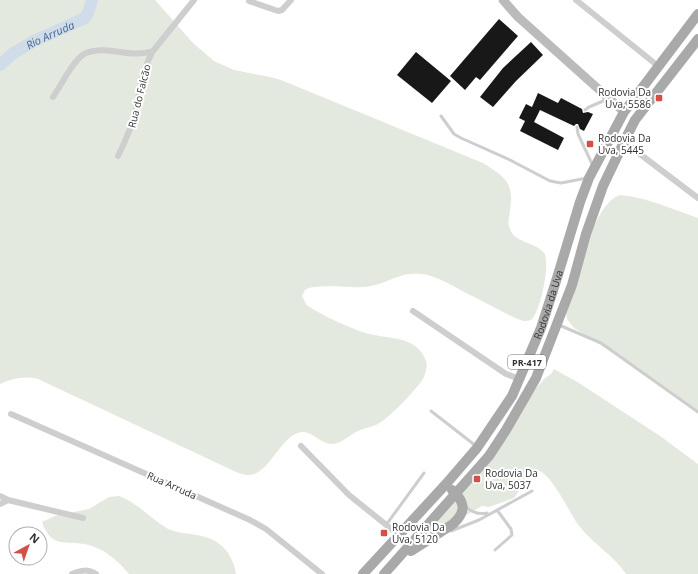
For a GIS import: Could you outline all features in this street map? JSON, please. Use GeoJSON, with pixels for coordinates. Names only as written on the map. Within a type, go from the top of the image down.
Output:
{"type":"FeatureCollection","features":[{"type":"Feature","properties":{"kind":"main road","name":"Rodovia da Uva"},"geometry":{"type":"LineString","coordinates":[[363,574],[400,536],[477,448],[512,396],[541,328],[580,202],[589,178],[624,112],[698,14]]}},
{"type":"Feature","properties":{"kind":"main road","name":"Rodovia da Uva"},"geometry":{"type":"LineString","coordinates":[[384,574],[459,497],[489,456],[536,378],[572,285],[586,234],[603,186],[635,120],[698,38]]}},
{"type":"Feature","properties":{"kind":"main road"},"geometry":{"type":"LineString","coordinates":[[624,112],[635,120]]}},
{"type":"Feature","properties":{"kind":"main road"},"geometry":{"type":"LineString","coordinates":[[399,558],[453,524],[462,514],[463,508],[459,497],[446,484]]}},
{"type":"Feature","properties":{"kind":"street","name":"Rua do Falcão"},"geometry":{"type":"LineString","coordinates":[[118,156],[131,129],[144,70],[153,51],[194,0]]}},
{"type":"Feature","properties":{"kind":"street"},"geometry":{"type":"LineString","coordinates":[[249,1],[278,11],[282,10],[291,0]]}},
{"type":"Feature","properties":{"kind":"street"},"geometry":{"type":"LineString","coordinates":[[503,0],[518,18],[624,112]]}},
{"type":"Feature","properties":{"kind":"street"},"geometry":{"type":"LineString","coordinates":[[576,0],[658,66]]}},
{"type":"Feature","properties":{"kind":"street"},"geometry":{"type":"LineString","coordinates":[[53,97],[76,62],[87,52],[98,50],[145,54],[153,51]]}},
{"type":"Feature","properties":{"kind":"street"},"geometry":{"type":"LineString","coordinates":[[624,142],[698,198]]}},
{"type":"Feature","properties":{"kind":"street"},"geometry":{"type":"LineString","coordinates":[[413,311],[506,374],[520,379]]}},
{"type":"Feature","properties":{"kind":"street","name":"Rua Arruda"},"geometry":{"type":"LineString","coordinates":[[11,414],[250,520],[266,529],[322,574]]}},
{"type":"Feature","properties":{"kind":"street"},"geometry":{"type":"LineString","coordinates":[[301,446],[349,495],[400,536]]}},
{"type":"Feature","properties":{"kind":"street"},"geometry":{"type":"LineString","coordinates":[[0,496],[8,500],[83,518]]}},
{"type":"Feature","properties":{"kind":"street"},"geometry":{"type":"LineString","coordinates":[[0,504],[8,500]]}},
{"type":"Feature","properties":{"kind":"street"},"geometry":{"type":"LineString","coordinates":[[72,574],[89,570],[96,574]]}},
{"type":"Feature","properties":{"kind":"lane"},"geometry":{"type":"LineString","coordinates":[[585,110],[589,106],[609,99]]}},
{"type":"Feature","properties":{"kind":"lane"},"geometry":{"type":"LineString","coordinates":[[440,116],[454,134],[510,160],[550,181],[560,183],[589,178]]}},
{"type":"Feature","properties":{"kind":"lane"},"geometry":{"type":"LineString","coordinates":[[577,127],[578,134],[594,168]]}},
{"type":"Feature","properties":{"kind":"lane"},"geometry":{"type":"LineString","coordinates":[[557,324],[601,343],[698,412]]}},
{"type":"Feature","properties":{"kind":"lane"},"geometry":{"type":"LineString","coordinates":[[431,411],[477,448]]}},
{"type":"Feature","properties":{"kind":"lane"},"geometry":{"type":"LineString","coordinates":[[386,525],[424,474]]}},
{"type":"Feature","properties":{"kind":"lane"},"geometry":{"type":"LineString","coordinates":[[426,541],[479,520],[532,491]]}},
{"type":"Feature","properties":{"kind":"lane"},"geometry":{"type":"LineString","coordinates":[[459,497],[466,508],[474,513],[491,513]]}},
{"type":"Feature","properties":{"kind":"lane"},"geometry":{"type":"LineString","coordinates":[[495,550],[512,535],[511,529],[497,510]]}},
{"type":"Feature","properties":{"kind":"shaded area"},"geometry":{"type":"Polygon","coordinates":[[[0,0],[155,0],[193,43],[214,61],[234,70],[281,80],[483,163],[503,177],[507,182],[511,193],[508,223],[512,234],[520,240],[540,249],[546,258],[544,288],[534,316],[529,321],[519,320],[444,281],[421,274],[403,275],[372,286],[332,286],[309,288],[305,290],[302,296],[306,304],[321,314],[363,332],[402,340],[417,347],[426,361],[427,366],[425,373],[420,384],[409,396],[389,416],[378,424],[358,431],[335,444],[323,442],[311,434],[302,432],[298,433],[285,442],[262,470],[255,474],[248,475],[236,472],[38,379],[19,378],[0,384],[0,0]]]}},
{"type":"Feature","properties":{"kind":"shaded area"},"geometry":{"type":"Polygon","coordinates":[[[620,195],[640,198],[698,218],[698,411],[651,377],[574,328],[567,319],[566,310],[579,264],[593,228],[601,213],[610,201],[620,195]]]}},
{"type":"Feature","properties":{"kind":"shaded area"},"geometry":{"type":"Polygon","coordinates":[[[554,369],[579,383],[660,436],[698,464],[698,574],[626,574],[614,560],[581,528],[554,485],[543,473],[539,471],[533,472],[514,498],[489,507],[482,506],[415,545],[442,507],[533,392],[554,369]]]}},
{"type":"Feature","properties":{"kind":"shaded area"},"geometry":{"type":"Polygon","coordinates":[[[119,496],[126,499],[168,529],[176,532],[197,535],[214,541],[229,554],[236,574],[129,574],[112,557],[97,548],[84,544],[56,541],[48,533],[48,526],[44,526],[42,522],[55,516],[89,509],[109,497],[119,496]]]}},
{"type":"Feature","properties":{"kind":"building"},"geometry":{"type":"Polygon","coordinates":[[[499,19],[518,36],[480,80],[476,77],[465,90],[450,76],[499,19]]]}},
{"type":"Feature","properties":{"kind":"building"},"geometry":{"type":"Polygon","coordinates":[[[531,42],[543,55],[516,81],[493,107],[480,97],[503,68],[531,42]]]}},
{"type":"Feature","properties":{"kind":"building"},"geometry":{"type":"Polygon","coordinates":[[[416,52],[451,81],[432,103],[397,75],[416,52]]]}},
{"type":"Feature","properties":{"kind":"building"},"geometry":{"type":"Polygon","coordinates":[[[538,93],[558,103],[561,98],[582,109],[583,113],[588,112],[593,114],[584,131],[580,129],[578,124],[574,126],[540,110],[534,122],[564,138],[558,150],[520,131],[525,121],[519,118],[526,104],[532,107],[538,93]]]}},
{"type":"Feature","properties":{"kind":"waterway","name":"Rio Arruda"},"geometry":{"type":"LineString","coordinates":[[0,65],[12,54],[34,41],[85,18],[92,0]]}},
{"type":"Feature","properties":{"kind":"place","name":"Rodovia Da Uva, 5586"},"geometry":{"type":"Point","coordinates":[659,98]}},
{"type":"Feature","properties":{"kind":"place","name":"Rodovia Da Uva, 5445"},"geometry":{"type":"Point","coordinates":[590,144]}},
{"type":"Feature","properties":{"kind":"place","name":"Rodovia Da Uva, 5037"},"geometry":{"type":"Point","coordinates":[477,479]}},
{"type":"Feature","properties":{"kind":"place","name":"Rodovia Da Uva, 5120"},"geometry":{"type":"Point","coordinates":[384,533]}}]}
